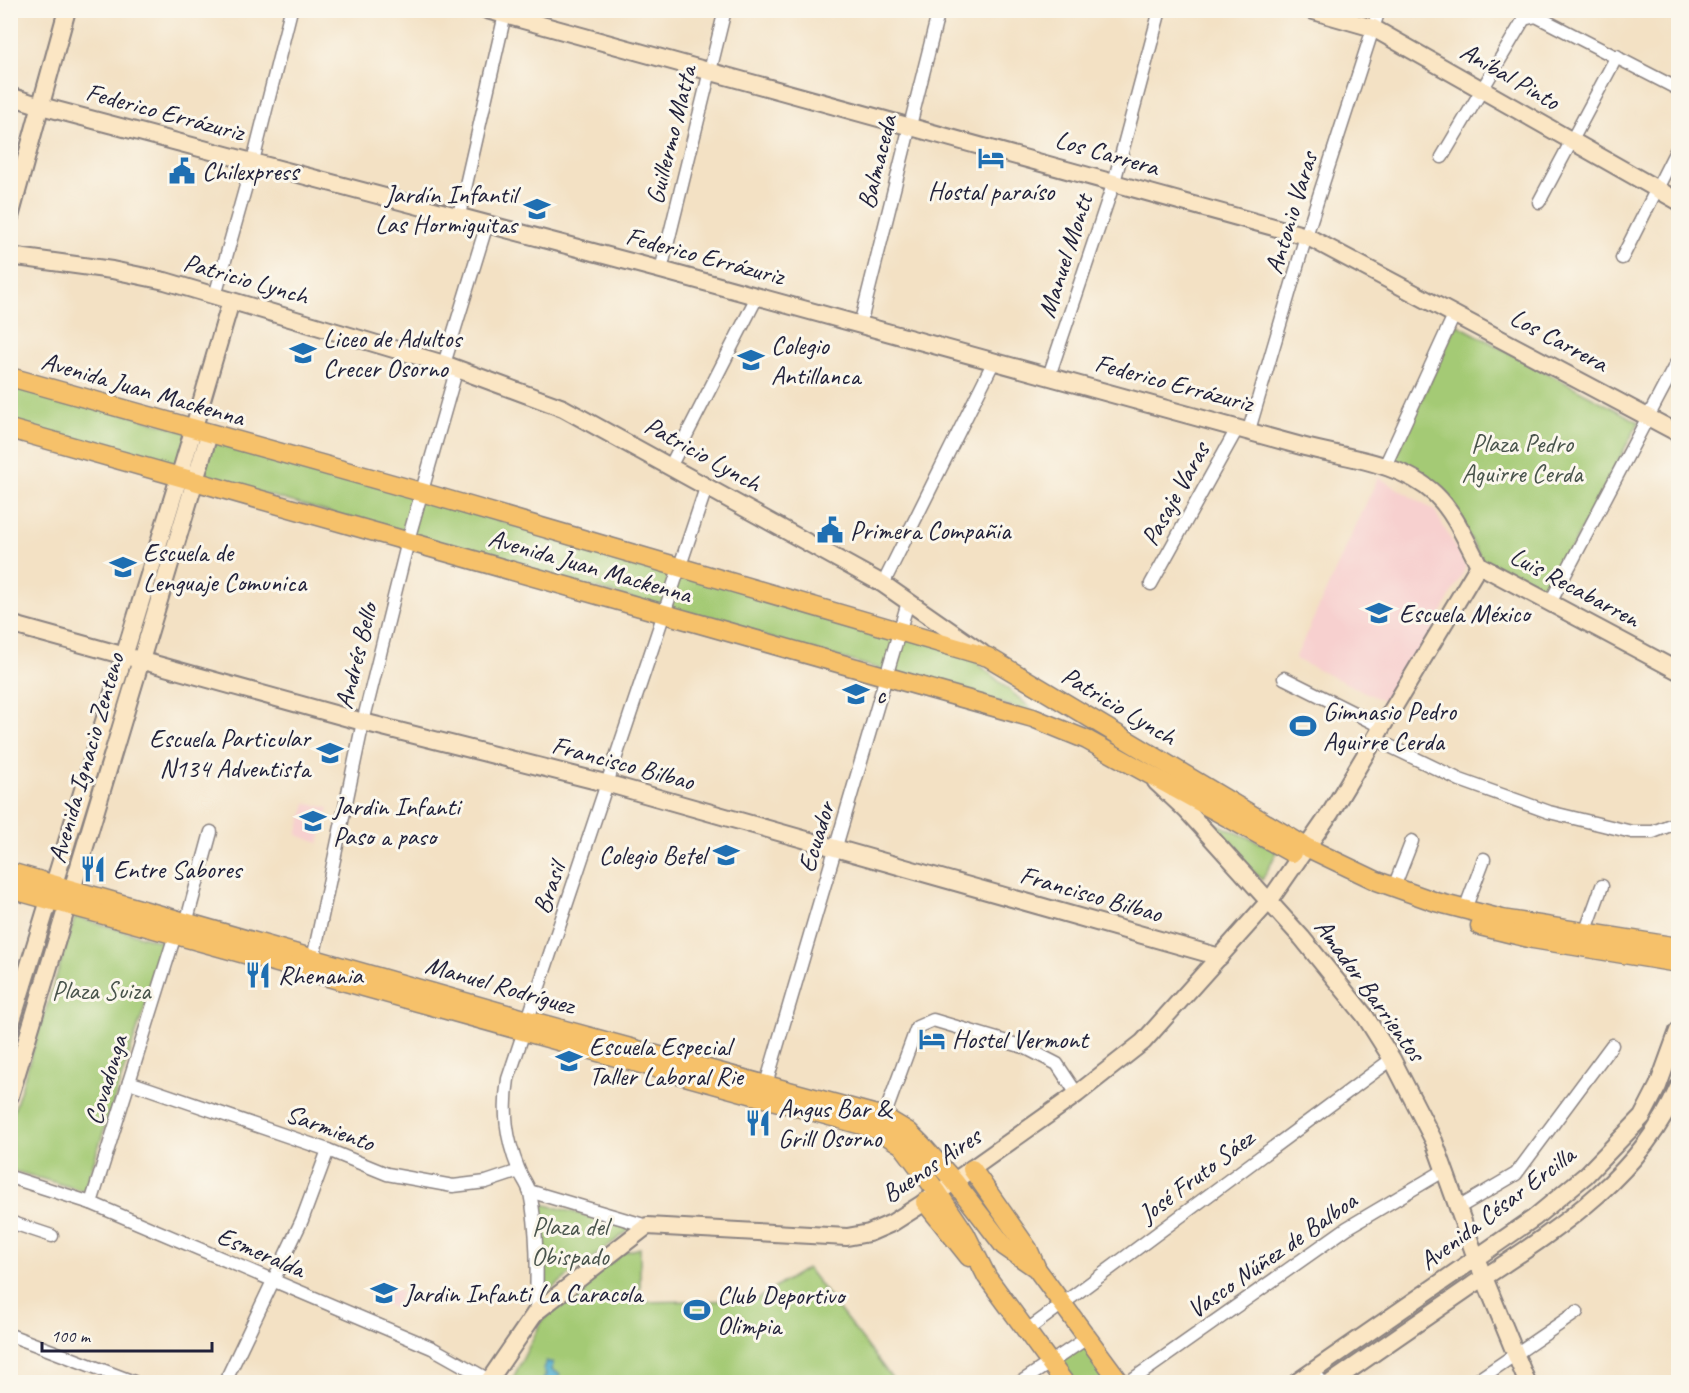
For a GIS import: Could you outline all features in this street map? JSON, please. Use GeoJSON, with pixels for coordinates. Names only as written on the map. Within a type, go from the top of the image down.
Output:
{"type":"FeatureCollection","features":[{"type":"Feature","properties":{"kind":"main road","name":"Avenida Juan Mackenna"},"geometry":{"type":"LineString","coordinates":[[10,377],[421,492],[988,657]]}},
{"type":"Feature","properties":{"kind":"main road","name":"Avenida Juan Mackenna"},"geometry":{"type":"LineString","coordinates":[[10,429],[1034,718],[1087,740],[1304,855]]}},
{"type":"Feature","properties":{"kind":"main road","name":"Patricio Lynch"},"geometry":{"type":"LineString","coordinates":[[988,657],[1304,855]]}},
{"type":"Feature","properties":{"kind":"main road"},"geometry":{"type":"LineString","coordinates":[[1304,855],[1394,887],[1502,919],[1678,947]]}},
{"type":"Feature","properties":{"kind":"main road"},"geometry":{"type":"LineString","coordinates":[[1304,855],[1384,894],[1494,930],[1533,939],[1678,963]]}},
{"type":"Feature","properties":{"kind":"main road","name":"Manuel Rodríguez"},"geometry":{"type":"LineString","coordinates":[[10,872],[52,892],[72,898],[867,1125],[902,1145],[932,1198],[1064,1383]]}},
{"type":"Feature","properties":{"kind":"main road","name":"Manuel Rodríguez"},"geometry":{"type":"LineString","coordinates":[[10,889],[52,892]]}},
{"type":"Feature","properties":{"kind":"main road","name":"Manuel Rodríguez"},"geometry":{"type":"LineString","coordinates":[[180,929],[313,959],[526,1026],[766,1084],[884,1117],[909,1132],[954,1181],[1004,1246],[1036,1268]]}},
{"type":"Feature","properties":{"kind":"main road"},"geometry":{"type":"LineString","coordinates":[[972,1169],[1028,1249],[1036,1268],[1120,1383]]}},
{"type":"Feature","properties":{"kind":"street"},"geometry":{"type":"LineString","coordinates":[[10,217],[67,10]]}},
{"type":"Feature","properties":{"kind":"street"},"geometry":{"type":"LineString","coordinates":[[223,298],[253,161],[291,10]]}},
{"type":"Feature","properties":{"kind":"street","name":"Los Carrera"},"geometry":{"type":"LineString","coordinates":[[487,10],[505,13],[710,72],[1306,236],[1678,433]]}},
{"type":"Feature","properties":{"kind":"street","name":"Guillermo Matta"},"geometry":{"type":"LineString","coordinates":[[662,270],[724,10]]}},
{"type":"Feature","properties":{"kind":"street","name":"Balmaceda"},"geometry":{"type":"LineString","coordinates":[[860,325],[939,10]]}},
{"type":"Feature","properties":{"kind":"street","name":"Manuel Montt"},"geometry":{"type":"LineString","coordinates":[[1049,376],[1114,182],[1160,10]]}},
{"type":"Feature","properties":{"kind":"street","name":"Aníbal Pinto"},"geometry":{"type":"LineString","coordinates":[[1310,10],[1373,28],[1678,201]]}},
{"type":"Feature","properties":{"kind":"street","name":"Antonio Varas"},"geometry":{"type":"LineString","coordinates":[[1243,428],[1379,10]]}},
{"type":"Feature","properties":{"kind":"street"},"geometry":{"type":"LineString","coordinates":[[459,215],[505,13]]}},
{"type":"Feature","properties":{"kind":"street"},"geometry":{"type":"LineString","coordinates":[[1442,157],[1524,19],[1536,16],[1678,89]]}},
{"type":"Feature","properties":{"kind":"street"},"geometry":{"type":"LineString","coordinates":[[1539,202],[1617,56]]}},
{"type":"Feature","properties":{"kind":"street","name":"Federico Errázuriz"},"geometry":{"type":"LineString","coordinates":[[10,96],[1385,466],[1413,479],[1434,494],[1454,518],[1479,564]]}},
{"type":"Feature","properties":{"kind":"street"},"geometry":{"type":"LineString","coordinates":[[1622,258],[1678,147]]}},
{"type":"Feature","properties":{"kind":"street","name":"Andrés Bello"},"geometry":{"type":"LineString","coordinates":[[313,959],[363,722],[487,225]]}},
{"type":"Feature","properties":{"kind":"street","name":"Patricio Lynch"},"geometry":{"type":"LineString","coordinates":[[10,256],[112,270],[223,298],[450,366],[563,408],[884,584],[988,657]]}},
{"type":"Feature","properties":{"kind":"street"},"geometry":{"type":"LineString","coordinates":[[670,465],[757,297]]}},
{"type":"Feature","properties":{"kind":"street","name":"Avenida Ignacio Zenteno"},"geometry":{"type":"LineString","coordinates":[[10,1027],[124,655],[201,432],[223,298]]}},
{"type":"Feature","properties":{"kind":"street"},"geometry":{"type":"LineString","coordinates":[[1385,466],[1455,313]]}},
{"type":"Feature","properties":{"kind":"street"},"geometry":{"type":"LineString","coordinates":[[1550,603],[1678,360]]}},
{"type":"Feature","properties":{"kind":"street"},"geometry":{"type":"LineString","coordinates":[[884,584],[994,362]]}},
{"type":"Feature","properties":{"kind":"street","name":"Pasaje Varas"},"geometry":{"type":"LineString","coordinates":[[1151,584],[1243,428]]}},
{"type":"Feature","properties":{"kind":"street","name":"Avenida Ignacio Zenteno"},"geometry":{"type":"LineString","coordinates":[[10,1096],[72,898],[141,659],[187,478]]}},
{"type":"Feature","properties":{"kind":"street","name":"Brasil"},"geometry":{"type":"LineString","coordinates":[[536,1312],[537,1267],[529,1191],[519,1171],[506,1129],[504,1103],[508,1079],[609,784],[707,485]]}},
{"type":"Feature","properties":{"kind":"street","name":"Luis Recabarren"},"geometry":{"type":"LineString","coordinates":[[1479,564],[1678,671]]}},
{"type":"Feature","properties":{"kind":"street","name":"Buenos Aires"},"geometry":{"type":"LineString","coordinates":[[529,1191],[647,1226],[847,1237],[877,1230],[932,1198],[1077,1094],[1143,1042],[1270,900],[1284,889],[1479,564]]}},
{"type":"Feature","properties":{"kind":"street","name":"Ecuador"},"geometry":{"type":"LineString","coordinates":[[766,1084],[908,602]]}},
{"type":"Feature","properties":{"kind":"street","name":"Francisco Bilbao"},"geometry":{"type":"LineString","coordinates":[[10,624],[363,722],[609,784],[1220,957]]}},
{"type":"Feature","properties":{"kind":"street"},"geometry":{"type":"LineString","coordinates":[[1284,678],[1460,780],[1550,812],[1632,832],[1653,832],[1678,822]]}},
{"type":"Feature","properties":{"kind":"street","name":"Avenida Juan Mackenna"},"geometry":{"type":"LineString","coordinates":[[1148,774],[1270,900]]}},
{"type":"Feature","properties":{"kind":"street","name":"Covadonga"},"geometry":{"type":"LineString","coordinates":[[91,1203],[211,832]]}},
{"type":"Feature","properties":{"kind":"street"},"geometry":{"type":"LineString","coordinates":[[1394,887],[1412,841]]}},
{"type":"Feature","properties":{"kind":"street"},"geometry":{"type":"LineString","coordinates":[[1465,909],[1484,859]]}},
{"type":"Feature","properties":{"kind":"street"},"geometry":{"type":"LineString","coordinates":[[1586,933],[1602,886]]}},
{"type":"Feature","properties":{"kind":"street","name":"Amador Barrientos"},"geometry":{"type":"LineString","coordinates":[[1270,900],[1349,996],[1392,1059],[1421,1113],[1527,1383]]}},
{"type":"Feature","properties":{"kind":"street"},"geometry":{"type":"LineString","coordinates":[[884,1117],[917,1027],[933,1020],[1024,1047],[1057,1064],[1077,1094]]}},
{"type":"Feature","properties":{"kind":"street","name":"Avenida César Ercilla"},"geometry":{"type":"LineString","coordinates":[[1298,1383],[1318,1377],[1568,1191],[1642,1118],[1677,1039]]}},
{"type":"Feature","properties":{"kind":"street"},"geometry":{"type":"LineString","coordinates":[[1458,1208],[1516,1174],[1612,1045]]}},
{"type":"Feature","properties":{"kind":"street","name":"José Fruto Sáez"},"geometry":{"type":"LineString","coordinates":[[1026,1331],[1392,1059]]}},
{"type":"Feature","properties":{"kind":"street","name":"Sarmiento"},"geometry":{"type":"LineString","coordinates":[[129,1082],[328,1150],[387,1174],[453,1186],[486,1182],[519,1171]]}},
{"type":"Feature","properties":{"kind":"street","name":"Avenida César Ercilla"},"geometry":{"type":"LineString","coordinates":[[1332,1383],[1547,1236],[1584,1207],[1616,1177],[1652,1136],[1678,1088]]}},
{"type":"Feature","properties":{"kind":"street"},"geometry":{"type":"LineString","coordinates":[[1642,1118],[1644,1128],[1652,1136]]}},
{"type":"Feature","properties":{"kind":"street"},"geometry":{"type":"LineString","coordinates":[[225,1383],[302,1220],[328,1150]]}},
{"type":"Feature","properties":{"kind":"street","name":"Vasco Núñez de Balboa"},"geometry":{"type":"LineString","coordinates":[[1129,1383],[1347,1228],[1445,1170]]}},
{"type":"Feature","properties":{"kind":"street","name":"Esmeralda"},"geometry":{"type":"LineString","coordinates":[[10,1177],[91,1203],[272,1282],[432,1348],[489,1381]]}},
{"type":"Feature","properties":{"kind":"street"},"geometry":{"type":"LineString","coordinates":[[1568,1191],[1579,1192],[1584,1200],[1584,1207]]}},
{"type":"Feature","properties":{"kind":"street"},"geometry":{"type":"LineString","coordinates":[[10,1222],[52,1236]]}},
{"type":"Feature","properties":{"kind":"street"},"geometry":{"type":"LineString","coordinates":[[489,1381],[536,1312],[647,1226]]}},
{"type":"Feature","properties":{"kind":"street"},"geometry":{"type":"LineString","coordinates":[[1475,1383],[1577,1312]]}},
{"type":"Feature","properties":{"kind":"street"},"geometry":{"type":"LineString","coordinates":[[10,1335],[134,1383]]}},
{"type":"Feature","properties":{"kind":"street"},"geometry":{"type":"LineString","coordinates":[[1021,1383],[1087,1338]]}},
{"type":"Feature","properties":{"kind":"shaded area","name":"Escuela México"},"geometry":{"type":"Polygon","coordinates":[[[1378,477],[1435,511],[1466,567],[1392,705],[1295,659],[1378,477]]]}},
{"type":"Feature","properties":{"kind":"shaded area","name":"Jardin Infanti Paso a paso"},"geometry":{"type":"Polygon","coordinates":[[[306,803],[329,808],[319,843],[297,835],[306,803]]]}},
{"type":"Feature","properties":{"kind":"shaded area","name":"Jardin Infanti La Caracola"},"geometry":{"type":"Polygon","coordinates":[[[375,1279],[402,1292],[394,1308],[367,1295],[375,1279]]]}},
{"type":"Feature","properties":{"kind":"green space","name":"Plaza Pedro Aguirre Cerda"},"geometry":{"type":"Polygon","coordinates":[[[1456,324],[1639,422],[1545,597],[1483,562],[1458,516],[1392,465],[1456,324]]]}},
{"type":"Feature","properties":{"kind":"green space"},"geometry":{"type":"Polygon","coordinates":[[[10,381],[965,653],[1038,714],[11,422],[10,381]]]}},
{"type":"Feature","properties":{"kind":"green space"},"geometry":{"type":"Polygon","coordinates":[[[1210,821],[1278,850],[1262,880],[1212,833],[1210,821]]]}},
{"type":"Feature","properties":{"kind":"green space","name":"Plaza Suiza"},"geometry":{"type":"Polygon","coordinates":[[[75,917],[166,943],[84,1191],[11,1170],[11,1120],[75,917]]]}},
{"type":"Feature","properties":{"kind":"green space","name":"Plaza del Obispado"},"geometry":{"type":"Polygon","coordinates":[[[539,1203],[632,1228],[547,1292],[539,1203]]]}},
{"type":"Feature","properties":{"kind":"green space","name":"Club Deportivo Olimpia"},"geometry":{"type":"Polygon","coordinates":[[[640,1248],[640,1302],[755,1300],[807,1268],[895,1382],[511,1382],[543,1319],[623,1253],[640,1248]]]}},
{"type":"Feature","properties":{"kind":"green space"},"geometry":{"type":"Polygon","coordinates":[[[1083,1344],[1111,1382],[1073,1382],[1058,1363],[1083,1344]]]}},
{"type":"Feature","properties":{"kind":"water"},"geometry":{"type":"Polygon","coordinates":[[[546,1361],[553,1363],[552,1370],[560,1374],[556,1382],[542,1382],[546,1374],[543,1369],[546,1361]]]}},
{"type":"Feature","properties":{"kind":"place","name":"Hostal paraíso"},"geometry":{"type":"Point","coordinates":[991,158]}},
{"type":"Feature","properties":{"kind":"place","name":"Chilexpress"},"geometry":{"type":"Point","coordinates":[182,171]}},
{"type":"Feature","properties":{"kind":"place","name":"Jardín Infantil Las Hormiguitas"},"geometry":{"type":"Point","coordinates":[537,209]}},
{"type":"Feature","properties":{"kind":"place","name":"Liceo de Adultos Crecer Osorno"},"geometry":{"type":"Point","coordinates":[303,353]}},
{"type":"Feature","properties":{"kind":"place","name":"Colegio Antillanca"},"geometry":{"type":"Point","coordinates":[751,360]}},
{"type":"Feature","properties":{"kind":"place","name":"Primera Compañia"},"geometry":{"type":"Point","coordinates":[830,530]}},
{"type":"Feature","properties":{"kind":"place","name":"Escuela de Lenguaje Comunica"},"geometry":{"type":"Point","coordinates":[123,567]}},
{"type":"Feature","properties":{"kind":"place","name":"Escuela México"},"geometry":{"type":"Point","coordinates":[1379,613]}},
{"type":"Feature","properties":{"kind":"place","name":"c"},"geometry":{"type":"Point","coordinates":[856,694]}},
{"type":"Feature","properties":{"kind":"place","name":"Gimnasio Pedro Aguirre Cerda"},"geometry":{"type":"Point","coordinates":[1303,726]}},
{"type":"Feature","properties":{"kind":"place","name":"Escuela Particular N134 Adventista"},"geometry":{"type":"Point","coordinates":[330,753]}},
{"type":"Feature","properties":{"kind":"place","name":"Jardin Infanti Paso a paso"},"geometry":{"type":"Point","coordinates":[313,821]}},
{"type":"Feature","properties":{"kind":"place","name":"Colegio Betel"},"geometry":{"type":"Point","coordinates":[726,855]}},
{"type":"Feature","properties":{"kind":"place","name":"Entre Sabores"},"geometry":{"type":"Point","coordinates":[93,869]}},
{"type":"Feature","properties":{"kind":"place","name":"Rhenania"},"geometry":{"type":"Point","coordinates":[258,975]}},
{"type":"Feature","properties":{"kind":"place","name":"Hostel Vermont"},"geometry":{"type":"Point","coordinates":[932,1039]}},
{"type":"Feature","properties":{"kind":"place","name":"Escuela Especial Taller Laboral Rie"},"geometry":{"type":"Point","coordinates":[569,1061]}},
{"type":"Feature","properties":{"kind":"place","name":"Angus Bar & Grill Osorno"},"geometry":{"type":"Point","coordinates":[758,1123]}},
{"type":"Feature","properties":{"kind":"place","name":"Jardin Infanti La Caracola"},"geometry":{"type":"Point","coordinates":[384,1293]}},
{"type":"Feature","properties":{"kind":"place","name":"Club Deportivo Olimpia"},"geometry":{"type":"Point","coordinates":[697,1310]}}]}
